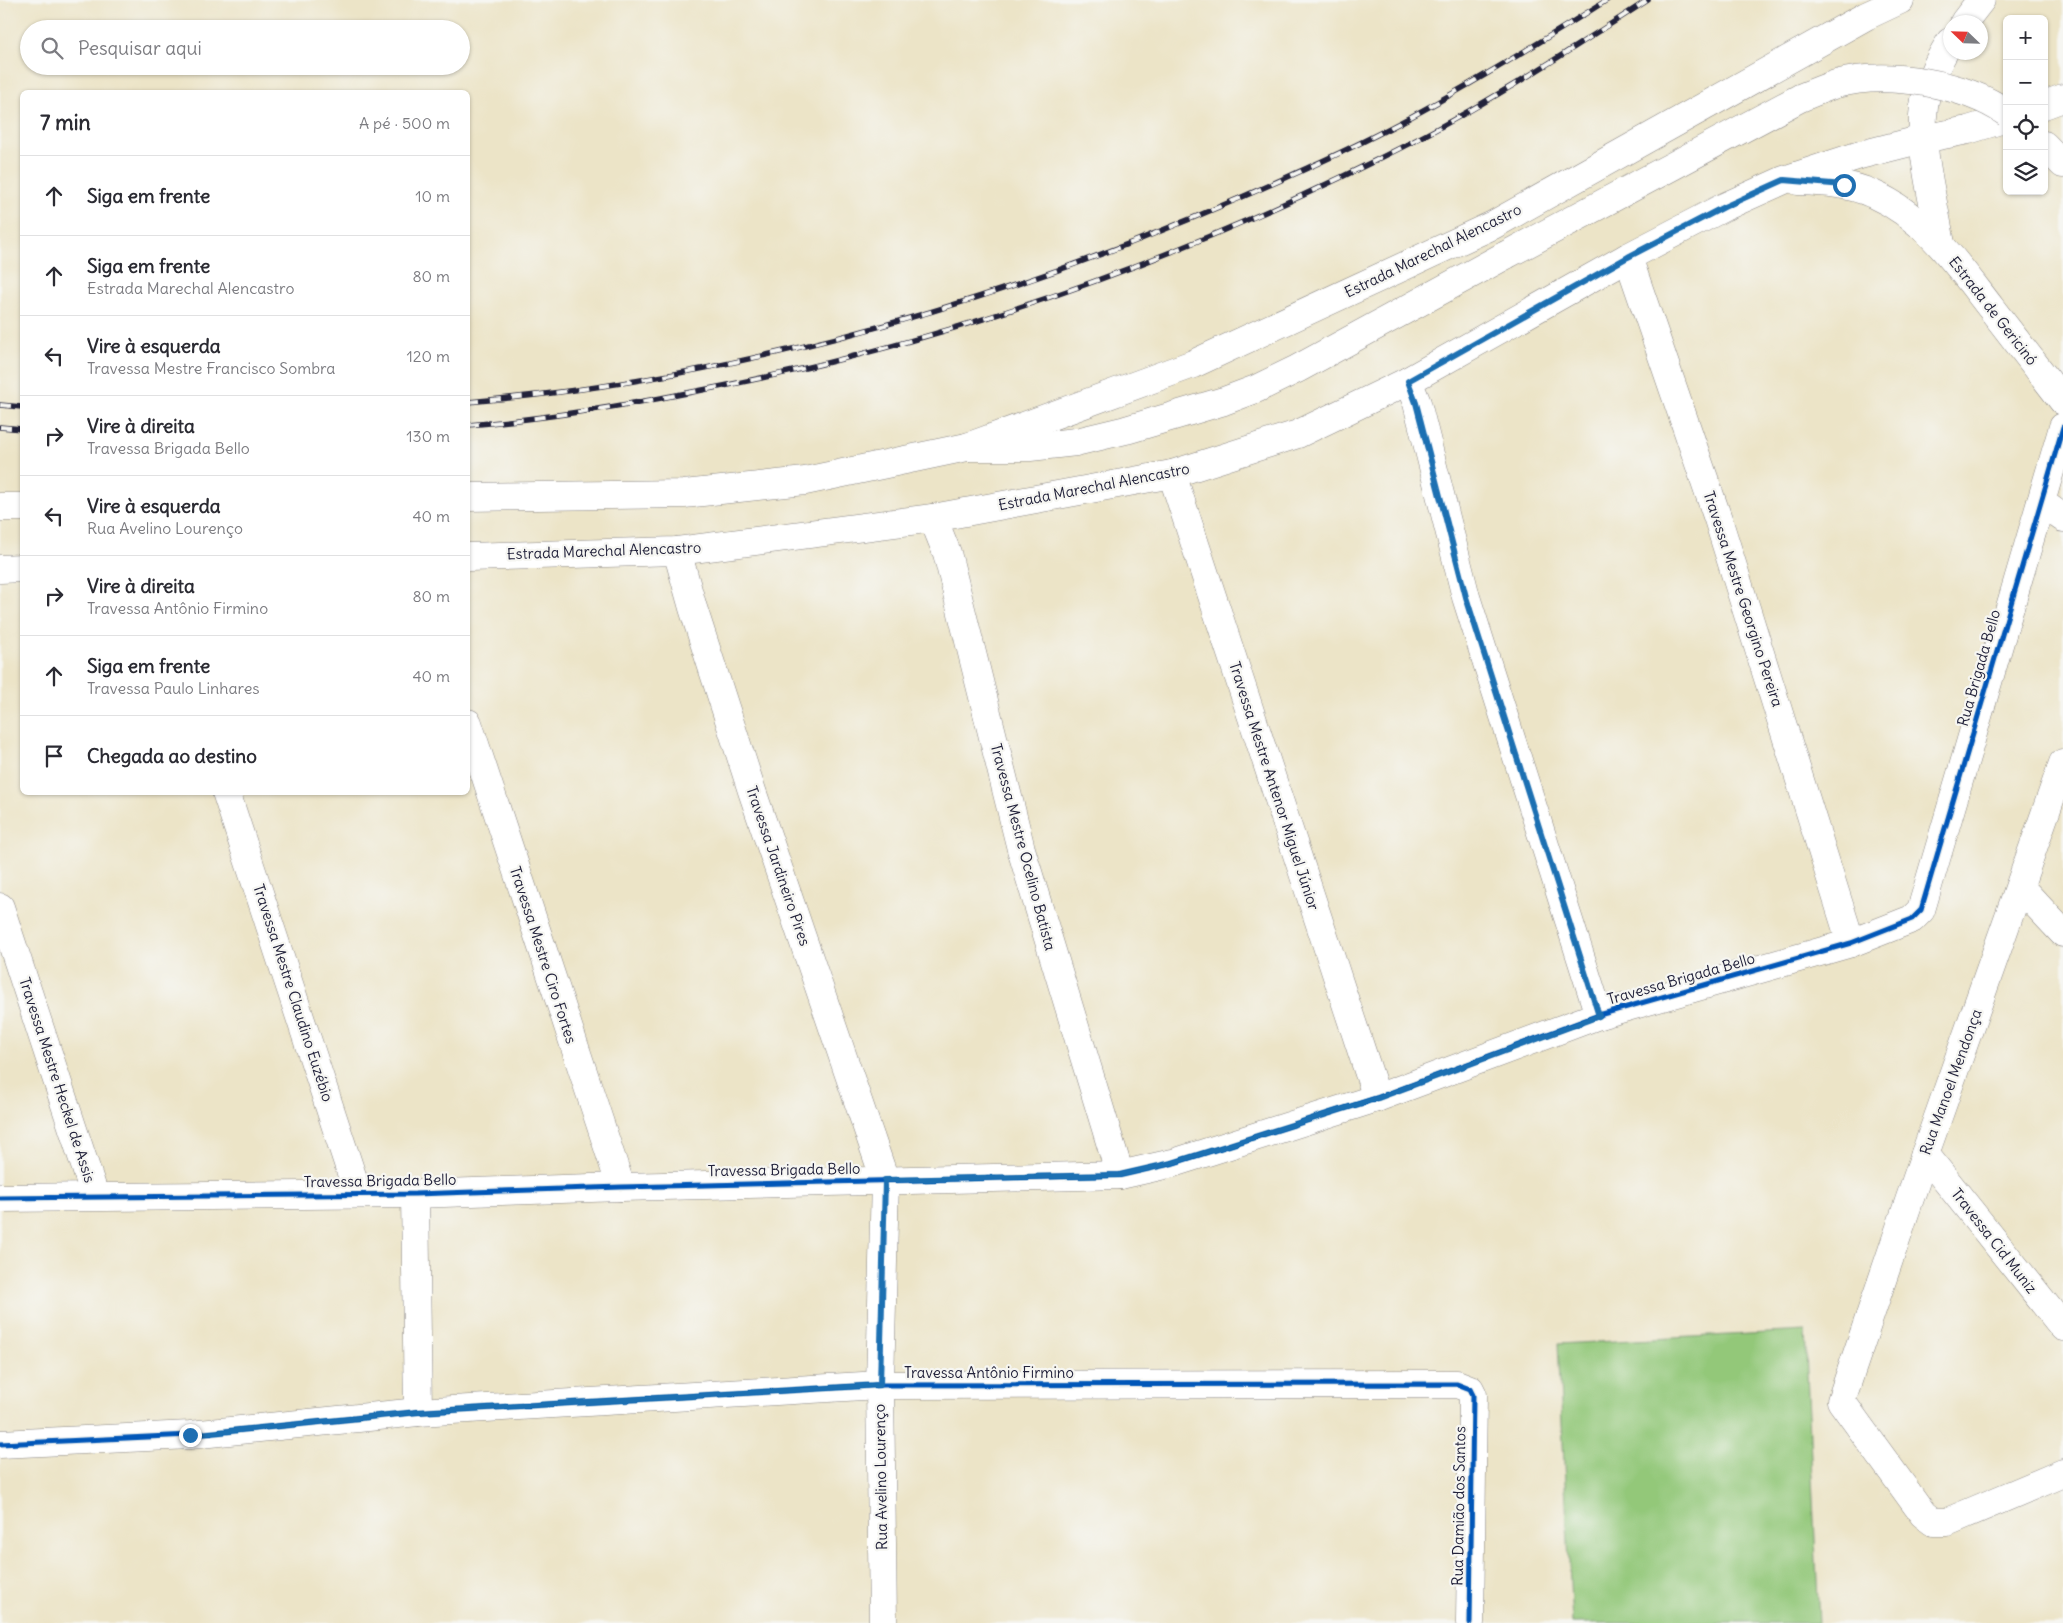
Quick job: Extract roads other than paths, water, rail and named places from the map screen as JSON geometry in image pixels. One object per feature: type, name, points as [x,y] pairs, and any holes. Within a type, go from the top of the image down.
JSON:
[{"type":"main road","name":"Estrada Marechal Alencastro","points":[[470,497],[693,493],[805,481],[967,447],[1193,364],[1493,225],[1866,16],[1900,0]]},
{"type":"main road","points":[[1969,15],[1981,0]]},
{"type":"main road","points":[[1941,244],[1923,139],[1924,107],[1927,90],[1943,55]]},
{"type":"main road","points":[[967,447],[1030,447],[1066,443],[1126,430],[1224,401],[1256,389],[1297,370],[1791,102],[1837,84],[1871,79],[1902,79],[1934,84],[1963,92],[2003,110]]},
{"type":"main road","points":[[2046,105],[2063,98]]},
{"type":"main road","name":"Estrada Marechal Alencastro","points":[[470,556],[677,551],[933,518],[1172,474],[1298,434],[1408,381],[1628,257],[1724,207],[1784,180],[1860,155],[1968,130],[2003,119]]},
{"type":"main road","points":[[2048,148],[2063,164]]},
{"type":"main road","name":"Estrada de Gericinó","points":[[1784,180],[1844,185],[1872,193],[1894,205],[1941,244],[2063,401]]},
{"type":"main road","name":"Travessa Mestre Georgino Pereira","points":[[1628,257],[1718,519],[1851,943]]},
{"type":"main road","points":[[1408,381],[1416,403],[1466,597],[1599,1016]]},
{"type":"main road","name":"Rua Brigada Bello","points":[[1917,915],[1926,892],[2063,427]]},
{"type":"main road","name":"Travessa Mestre Antenor Miguel Júnior","points":[[1172,474],[1378,1098]]},
{"type":"main road","points":[[2041,502],[2063,518]]},
{"type":"main road","points":[[0,507],[20,507]]},
{"type":"main road","name":"Travessa Mestre Ocelino Batista","points":[[933,518],[947,553],[1021,848],[1120,1175]]},
{"type":"main road","name":"Travessa Jardineiro Pires","points":[[677,551],[693,608],[752,791],[885,1180]]},
{"type":"main road","points":[[0,569],[20,568]]},
{"type":"main road","name":"Travessa Mestre Ciro Fortes","points":[[470,729],[621,1187]]},
{"type":"main road","name":"Rua Manoel Mendonça","points":[[2063,763],[1925,1154],[1841,1401],[1923,1514],[1933,1522],[1947,1522],[2063,1473]]},
{"type":"main road","name":"Travessa Mestre Claudino Euzébio","points":[[227,795],[358,1194]]},
{"type":"main road","points":[[2020,886],[2063,933]]},
{"type":"main road","name":"Travessa Mestre Heckel de Assis","points":[[0,907],[95,1196]]},
{"type":"main road","name":"Travessa Brigada Bello","points":[[0,1198],[415,1194],[1120,1175],[1172,1163],[1378,1098],[1599,1016],[1851,943],[1917,915]]},
{"type":"main road","name":"Travessa Cid Muniz","points":[[1925,1154],[2063,1328]]},
{"type":"main road","name":"Rua Avelino Lourenço","points":[[883,1623],[880,1385],[885,1180]]},
{"type":"main road","points":[[415,1194],[418,1412]]},
{"type":"main road","name":"Travessa Antônio Firmino","points":[[0,1444],[190,1435],[418,1412],[880,1385],[1457,1384],[1470,1389]]},
{"type":"main road","name":"Rua Damião dos Santos","points":[[1470,1389],[1473,1395],[1470,1623]]},
{"type":"railway","points":[[470,402],[561,392],[654,378],[746,360],[838,338],[929,312],[1108,252],[1276,183],[1355,146],[1458,91],[1607,0]]},
{"type":"railway","points":[[470,425],[522,420],[602,408],[777,375],[965,325],[1057,294],[1148,261],[1238,224],[1327,184],[1414,141],[1504,91],[1648,0]]},
{"type":"railway","points":[[0,405],[20,407]]},
{"type":"railway","points":[[0,427],[20,429]]}]
